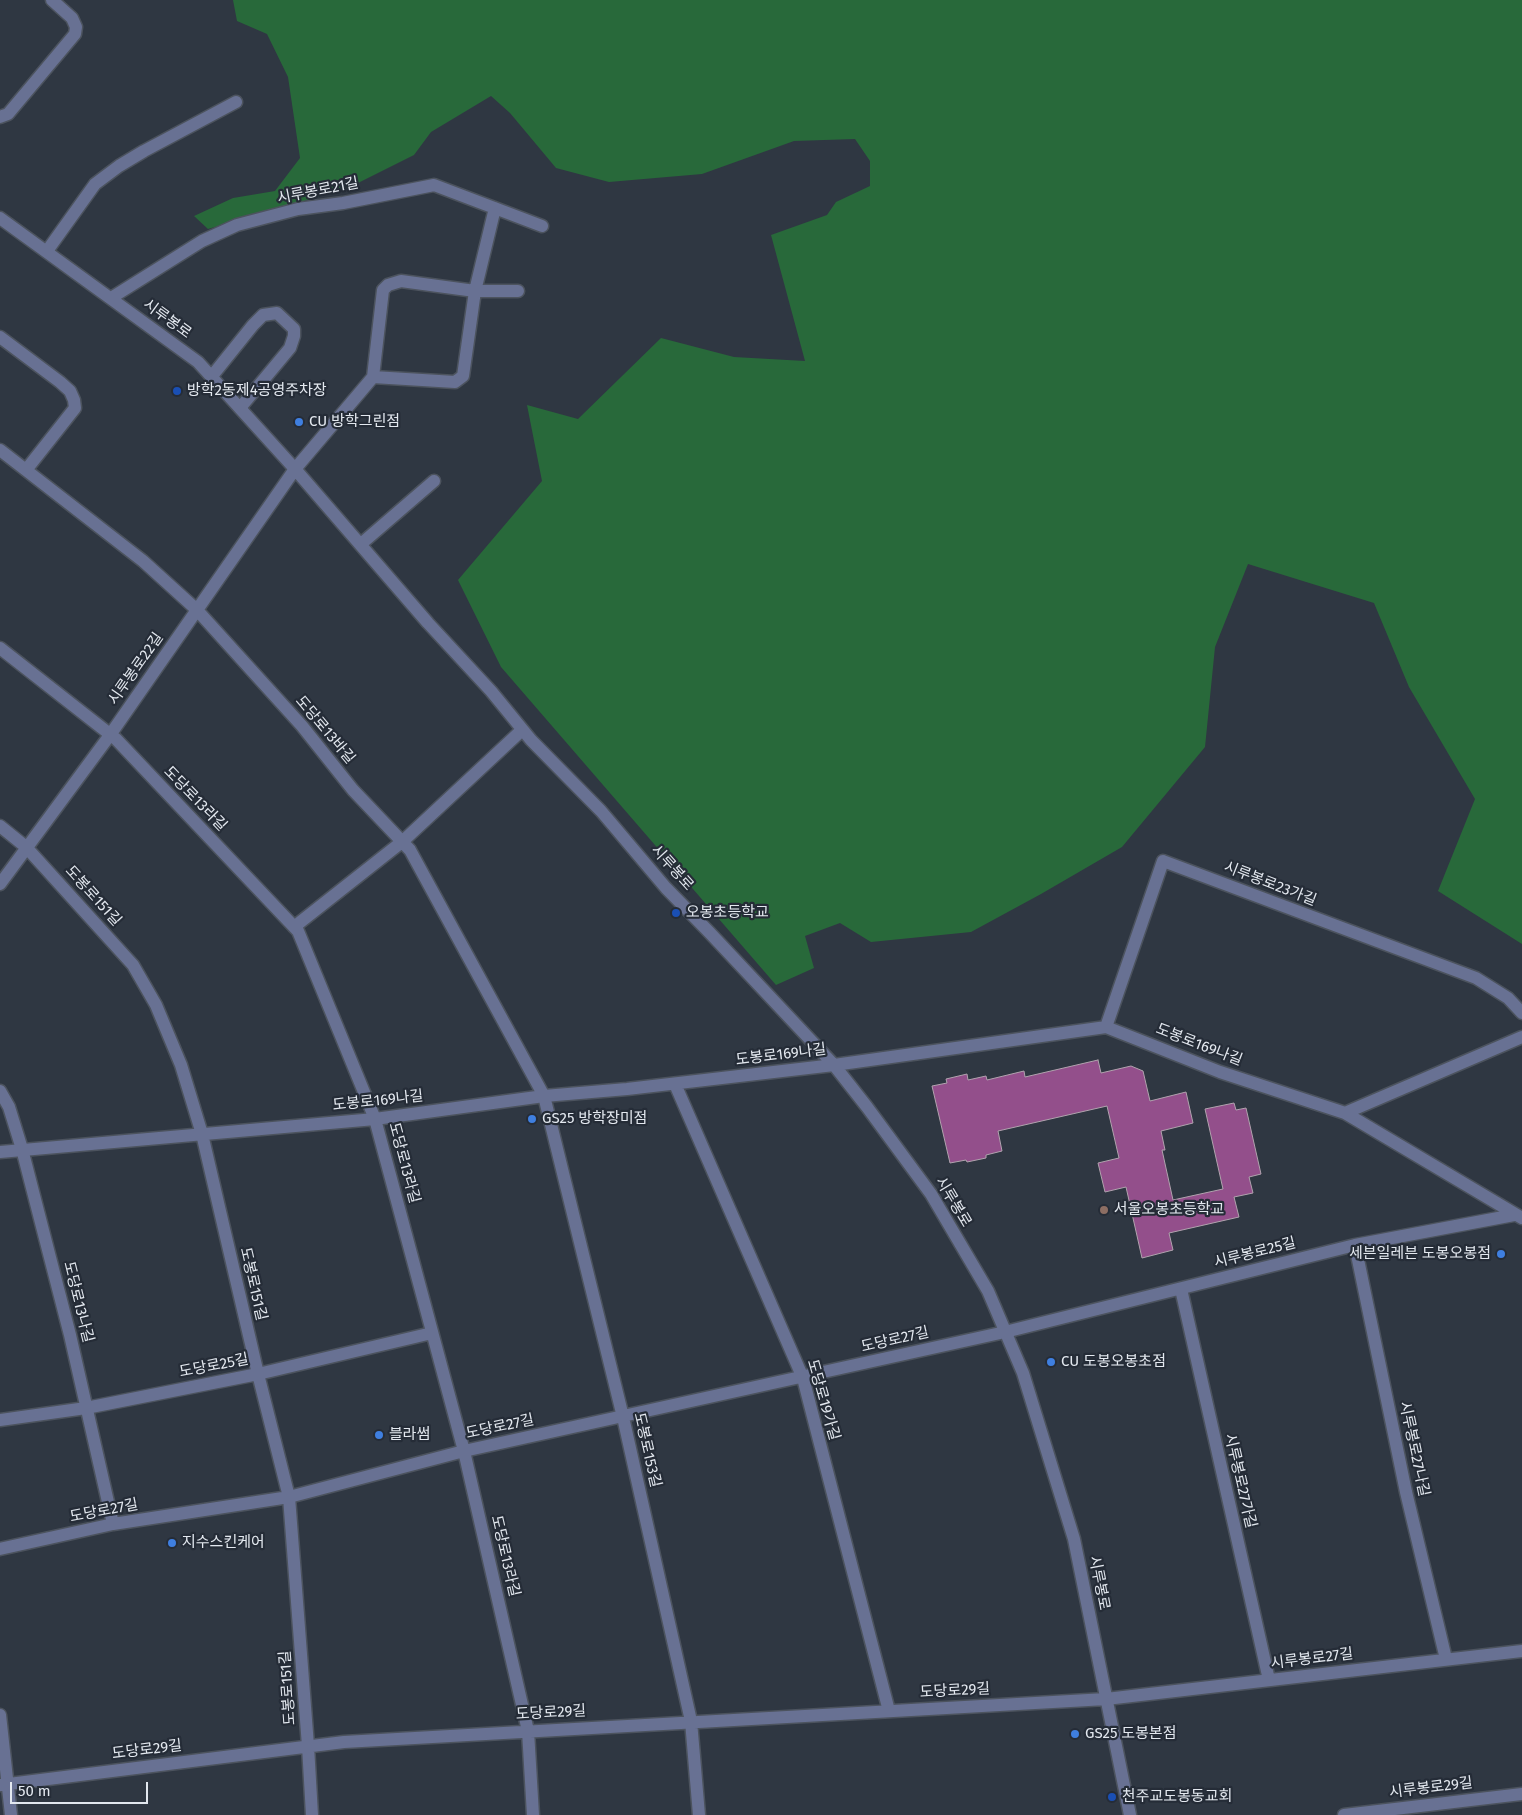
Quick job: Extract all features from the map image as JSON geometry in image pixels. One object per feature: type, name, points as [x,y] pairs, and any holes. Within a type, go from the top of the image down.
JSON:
[{"type":"street","points":[[0,117],[8,114],[75,34],[76,27],[72,18],[52,0]]},
{"type":"street","points":[[47,252],[95,184],[119,166],[144,151],[236,102]]},
{"type":"street","name":"시루봉로21길","points":[[111,298],[202,241],[237,225],[298,209],[434,185],[542,226]]},
{"type":"street","points":[[373,377],[455,382],[463,376],[475,291],[495,208]]},
{"type":"street","name":"시루봉로","points":[[0,218],[198,362],[212,376],[361,544],[428,623],[491,691],[522,730],[600,811],[666,888],[834,1065],[931,1194],[988,1291],[1023,1373],[1074,1539],[1130,1815]]},
{"type":"street","points":[[295,469],[373,377],[383,290],[388,285],[400,281],[475,291],[518,291]]},
{"type":"street","points":[[212,376],[263,315],[277,313],[294,329],[290,348],[240,408]]},
{"type":"street","points":[[0,337],[60,382],[70,392],[74,400],[75,408],[26,470]]},
{"type":"street","name":"도당로13바길","points":[[0,450],[144,561],[197,610],[302,726],[353,790],[410,850],[544,1096]]},
{"type":"street","name":"시루봉로22길","points":[[0,884],[110,735],[295,469]]},
{"type":"street","points":[[361,544],[434,482]]},
{"type":"street","name":"도당로13라길","points":[[0,648],[110,735],[298,931],[375,1119],[464,1451],[528,1731],[532,1815]]},
{"type":"street","points":[[294,927],[402,841],[522,730]]},
{"type":"street","name":"도봉로151길","points":[[0,826],[26,847],[133,965],[156,1005],[178,1056],[202,1134],[289,1497],[312,1815]]},
{"type":"street","name":"시루봉로23가길","points":[[1106,1027],[1163,861],[1476,978],[1508,998],[1522,1013]]},
{"type":"street","name":"도봉로169나길","points":[[0,1152],[375,1119],[544,1096],[676,1084],[834,1065],[1106,1027],[1220,1072],[1345,1113],[1518,1216]]},
{"type":"street","points":[[1345,1113],[1522,1036]]},
{"type":"street","name":"도당로19가길","points":[[676,1084],[803,1378],[889,1711]]},
{"type":"street","name":"도당로13나길","points":[[0,1091],[9,1107],[22,1150],[70,1335],[113,1524]]},
{"type":"street","name":"도봉로153길","points":[[544,1096],[623,1417],[691,1722],[700,1815]]},
{"type":"street","name":"시루봉로25길","points":[[1005,1332],[1355,1245],[1518,1216]]},
{"type":"street","name":"시루봉로27나길","points":[[1355,1245],[1406,1492],[1446,1660]]},
{"type":"street","name":"시루봉로27가길","points":[[1180,1288],[1269,1680]]},
{"type":"street","name":"도당로27길","points":[[0,1550],[113,1524],[289,1497],[464,1451],[803,1378],[1005,1332]]},
{"type":"street","name":"도당로25길","points":[[0,1420],[86,1408],[258,1374],[432,1333]]},
{"type":"street","name":"시루봉로27길","points":[[1106,1699],[1522,1651]]},
{"type":"street","name":"도당로29길","points":[[4,1784],[344,1742],[1106,1699]]},
{"type":"street","points":[[0,1715],[4,1784],[10,1815]]},
{"type":"street","name":"시루봉로29길","points":[[1344,1815],[1522,1794]]},
{"type":"green space","points":[[233,0],[1522,0],[1522,944],[1438,891],[1475,799],[1409,687],[1374,603],[1248,564],[1215,647],[1205,747],[1122,847],[971,932],[871,942],[840,923],[805,936],[814,968],[776,985],[501,667],[458,580],[542,481],[527,405],[578,419],[661,338],[734,357],[805,361],[771,235],[827,215],[836,202],[870,186],[870,161],[855,139],[794,141],[702,174],[609,182],[556,168],[510,113],[491,96],[431,132],[414,155],[354,185],[208,229],[194,216],[233,198],[275,191],[300,158],[288,77],[267,34],[237,21]]},
{"type":"building","points":[[1098,1060],[1101,1073],[1131,1066],[1143,1071],[1150,1101],[1186,1092],[1193,1123],[1161,1131],[1165,1150],[1162,1150],[1173,1200],[1223,1189],[1205,1109],[1234,1103],[1236,1110],[1246,1108],[1261,1174],[1249,1177],[1253,1193],[1234,1197],[1239,1217],[1169,1233],[1173,1250],[1142,1258],[1126,1187],[1105,1192],[1098,1163],[1119,1158],[1107,1106],[998,1131],[1002,1151],[986,1155],[986,1158],[950,1163],[932,1086],[947,1083],[946,1079],[967,1074],[968,1080],[986,1076],[987,1080],[1024,1071],[1025,1077]]},
{"type":"place","name":"방학2동제4공영주차장","points":[[177,391]]},
{"type":"place","name":"CU 방학그린점","points":[[299,422]]},
{"type":"place","name":"오봉초등학교","points":[[676,913]]},
{"type":"place","name":"GS25 방학장미점","points":[[532,1119]]},
{"type":"place","name":"서울오봉초등학교","points":[[1104,1210]]},
{"type":"place","name":"세븐일레븐 도봉오봉점","points":[[1501,1254]]},
{"type":"place","name":"CU 도봉오봉초점","points":[[1051,1362]]},
{"type":"place","name":"블라썸","points":[[379,1435]]},
{"type":"place","name":"지수스킨케어","points":[[172,1543]]},
{"type":"place","name":"GS25 도봉본점","points":[[1075,1734]]},
{"type":"place","name":"천주교도봉동교회","points":[[1112,1797]]}]
